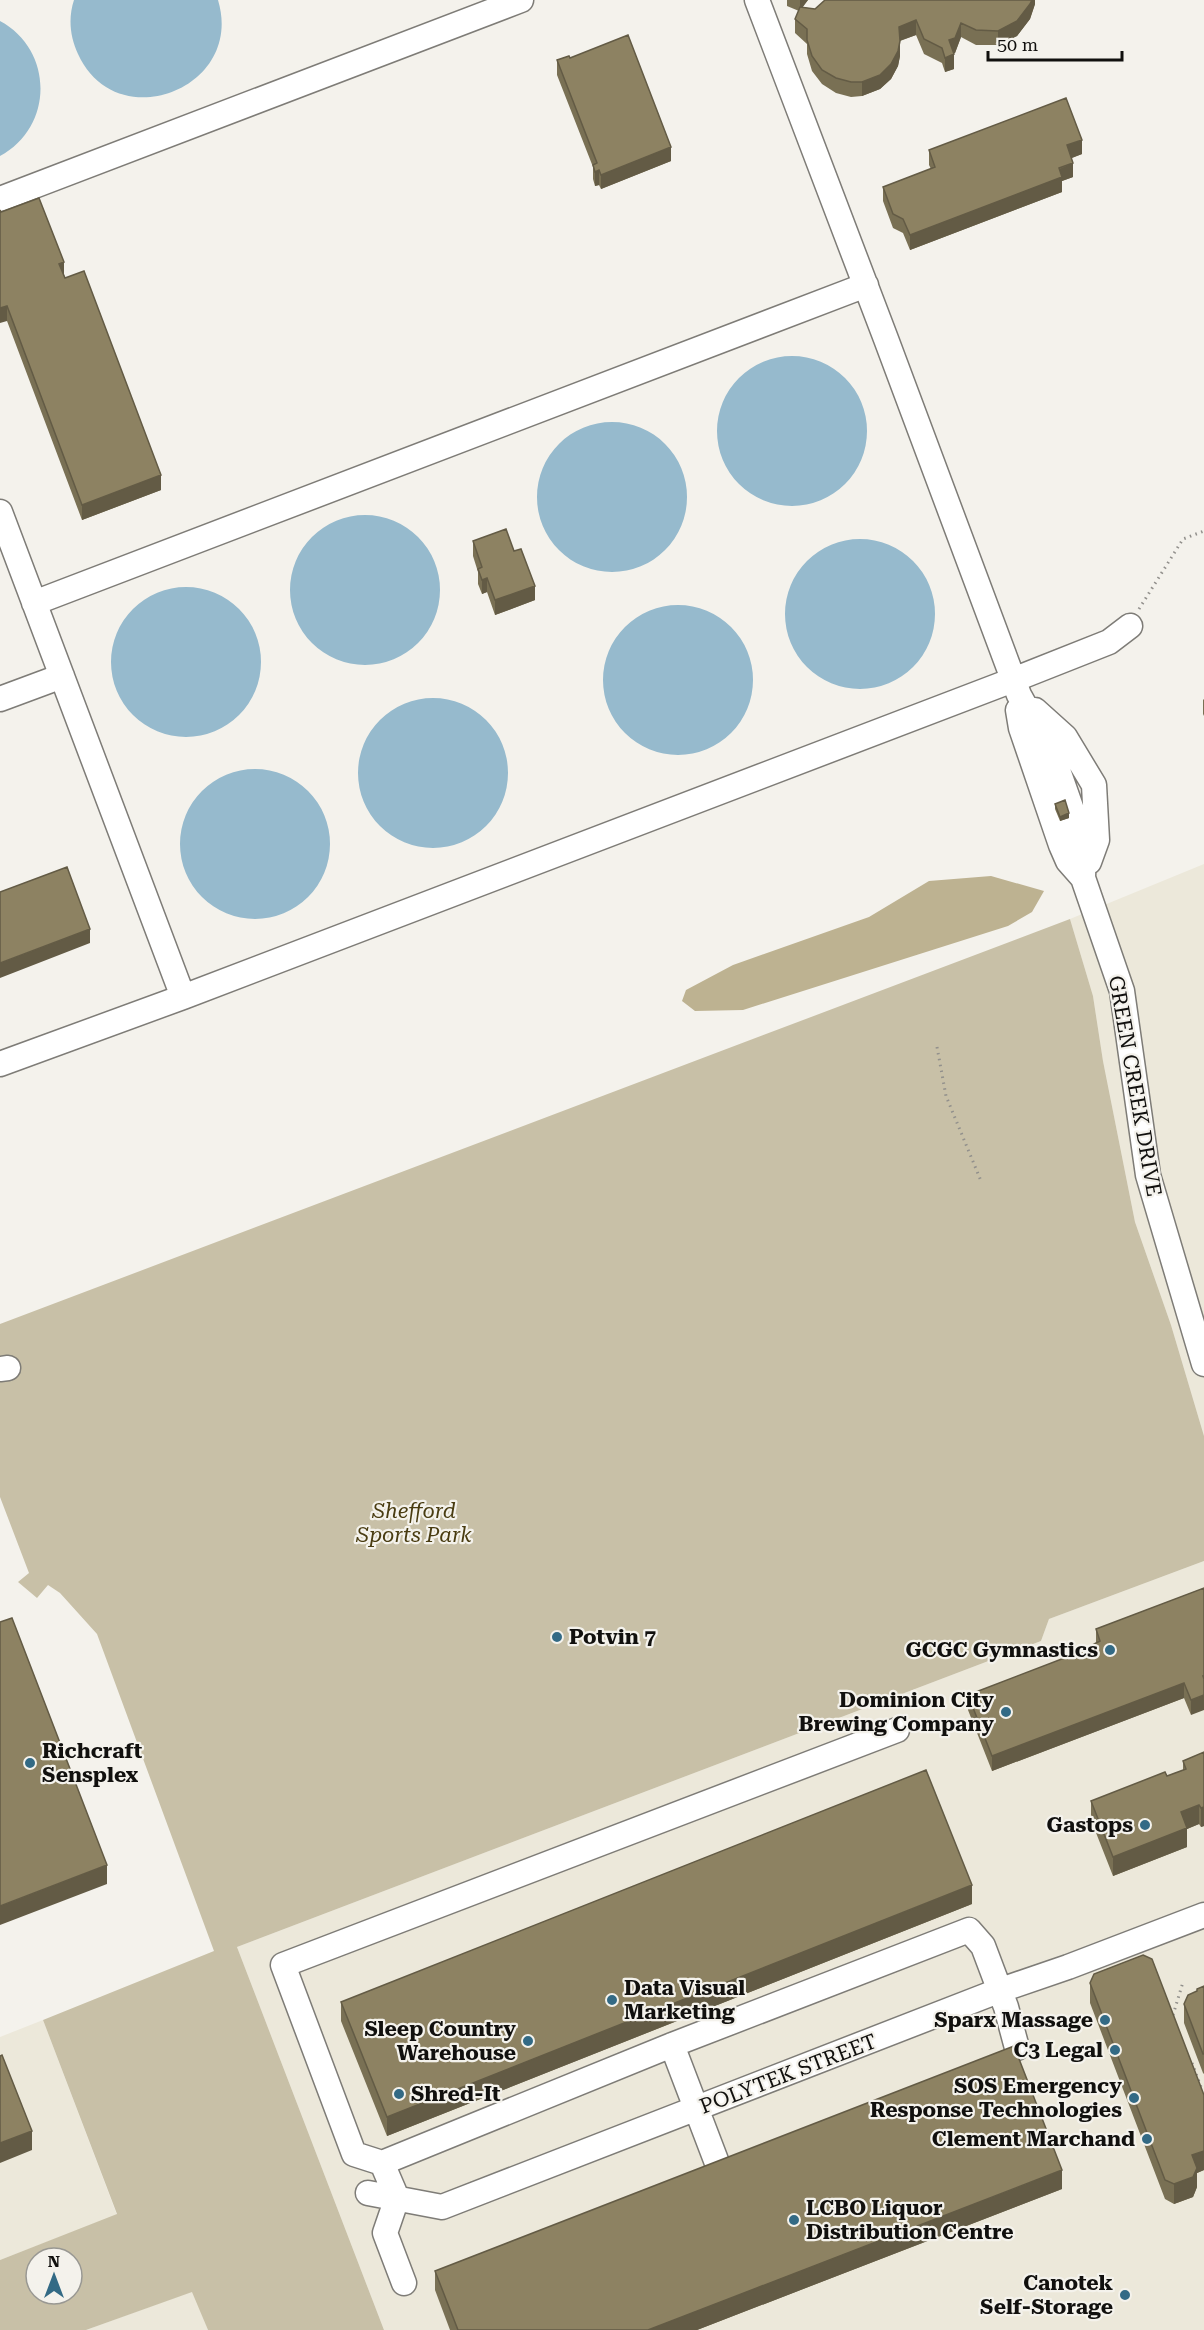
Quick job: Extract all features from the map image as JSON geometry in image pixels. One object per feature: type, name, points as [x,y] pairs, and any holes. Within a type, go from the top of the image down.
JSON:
[{"type":"street","points":[[0,199],[521,0]]},
{"type":"street","points":[[757,0],[1016,688]]},
{"type":"street","points":[[34,603],[866,285]]},
{"type":"street","points":[[0,512],[183,997]]},
{"type":"street","points":[[0,1064],[1016,688],[1109,642],[1130,626]]},
{"type":"street","points":[[0,699],[62,676]]},
{"type":"street","name":"GREEN CREEK DRIVE","points":[[1016,688],[1053,756],[1084,844],[1083,878],[1122,991],[1148,1175],[1204,1364]]},
{"type":"street","points":[[897,1730],[283,1965],[354,2154],[382,2163],[672,2044],[969,1930],[983,1946],[998,1991],[1006,2007],[1017,2048]]},
{"type":"street","name":"POLYTEK STREET","points":[[368,2193],[442,2207],[998,1991],[1204,1915]]},
{"type":"street","points":[[672,2044],[717,2163]]},
{"type":"street","points":[[382,2163],[397,2198],[385,2233],[404,2283]]},
{"type":"path","points":[[1130,626],[1183,540],[1204,531]]},
{"type":"path","points":[[937,1047],[946,1096],[981,1181]]},
{"type":"path","points":[[1177,2025],[1173,2014],[1183,1982]]},
{"type":"path","points":[[1189,2056],[1201,2087],[1204,2088]]},
{"type":"shaded area","points":[[1204,864],[1204,1436],[1171,1325],[1135,1222],[1103,1061],[1093,996],[1070,919]]},
{"type":"shaded area","points":[[991,876],[1044,891],[1032,912],[1008,926],[743,1010],[695,1011],[682,1001],[686,990],[733,965],[869,917],[929,881]]},
{"type":"shaded area","points":[[1204,1561],[1204,2330],[384,2330],[237,1947],[1041,1641],[1049,1619]]},
{"type":"shaded area","points":[[43,2020],[117,2215],[36,2246],[24,2246],[24,2251],[0,2260],[0,2037]]},
{"type":"shaded area","points":[[193,2291],[208,2330],[86,2330]]},
{"type":"green space","name":"Shefford Sports Park","points":[[1070,919],[1093,996],[1103,1061],[1135,1222],[1171,1325],[1204,1436],[1204,1561],[1049,1619],[1041,1641],[237,1947],[384,2330],[208,2330],[192,2292],[86,2330],[0,2330],[0,2260],[24,2251],[24,2306],[84,2306],[84,2246],[36,2246],[117,2214],[43,2020],[214,1951],[97,1634],[60,1593],[48,1585],[37,1598],[18,1582],[29,1573],[0,1497],[0,1324]]},
{"type":"water","points":[[74,0],[218,0],[221,31],[213,58],[196,78],[172,92],[146,97],[120,94],[96,79],[78,54],[71,27]]},
{"type":"water","points":[[0,21],[18,34],[30,50],[38,69],[40,88],[38,108],[30,127],[18,143],[0,156]]},
{"type":"water","points":[[792,356],[821,361],[834,368],[845,378],[855,389],[862,402],[867,431],[862,460],[855,473],[845,484],[834,494],[821,501],[792,506],[763,501],[750,494],[739,484],[729,473],[722,460],[717,431],[722,402],[729,389],[739,378],[750,368],[763,361]]},
{"type":"water","points":[[612,422],[641,427],[654,434],[665,444],[675,455],[682,468],[687,497],[682,526],[675,539],[665,550],[654,560],[641,567],[612,572],[583,567],[570,560],[559,550],[549,539],[542,526],[537,497],[542,468],[549,455],[559,444],[570,434],[583,427]]},
{"type":"water","points":[[365,515],[394,520],[407,527],[418,537],[428,548],[435,561],[440,590],[435,619],[428,632],[418,643],[407,653],[394,660],[365,665],[336,660],[323,653],[312,643],[302,632],[295,619],[290,590],[295,561],[302,548],[312,537],[323,527],[336,520]]},
{"type":"water","points":[[860,539],[889,544],[902,551],[913,561],[923,572],[930,585],[935,614],[930,643],[923,656],[913,667],[902,677],[889,684],[860,689],[831,684],[818,677],[807,667],[797,656],[790,643],[785,614],[790,585],[797,572],[807,561],[818,551],[831,544]]},
{"type":"water","points":[[186,587],[215,592],[228,599],[239,609],[249,620],[256,633],[261,662],[256,691],[249,704],[239,715],[228,725],[215,732],[186,737],[157,732],[144,725],[133,715],[123,704],[116,691],[111,662],[116,633],[123,620],[133,609],[144,599],[157,592]]},
{"type":"water","points":[[678,605],[707,610],[720,617],[731,627],[741,638],[748,651],[753,680],[748,709],[741,722],[731,733],[720,743],[707,750],[678,755],[649,750],[636,743],[625,733],[615,722],[608,709],[603,680],[608,651],[615,638],[625,627],[636,617],[649,610]]},
{"type":"water","points":[[433,698],[462,703],[475,710],[486,720],[496,731],[503,744],[508,773],[503,802],[496,815],[486,826],[475,836],[462,843],[433,848],[404,843],[391,836],[380,826],[370,815],[363,802],[358,773],[363,744],[370,731],[380,720],[391,710],[404,703]]},
{"type":"water","points":[[255,769],[284,774],[297,781],[308,791],[318,802],[325,815],[330,844],[325,873],[318,886],[308,897],[297,907],[284,914],[255,919],[226,914],[213,907],[202,897],[192,886],[185,873],[180,844],[185,815],[192,802],[202,791],[213,781],[226,774]]},
{"type":"building","points":[[825,0],[1032,0],[1017,21],[998,31],[976,30],[961,23],[955,38],[949,40],[954,54],[945,58],[942,48],[924,39],[916,20],[899,27],[898,51],[891,64],[880,75],[862,82],[851,82],[836,78],[822,70],[812,56],[807,40],[807,29],[795,19],[800,7],[815,9]]},
{"type":"building","points":[[628,35],[671,147],[601,175],[599,170],[595,172],[593,165],[597,163],[557,60],[569,56],[570,58]]},
{"type":"building","points":[[1066,98],[1082,140],[1067,145],[1073,163],[1059,168],[1062,177],[910,235],[903,219],[893,214],[883,187],[935,167],[929,150]]},
{"type":"building","points":[[39,198],[64,262],[59,264],[65,278],[84,271],[161,475],[82,505],[7,306],[0,308],[0,210],[1,212]]},
{"type":"building","points":[[506,529],[514,551],[521,549],[535,586],[495,600],[487,578],[482,580],[478,569],[482,567],[473,541]]},
{"type":"building","points":[[1065,800],[1069,813],[1060,817],[1055,804]]},
{"type":"building","points":[[67,867],[90,929],[0,963],[0,892]]},
{"type":"building","points":[[1204,1588],[1204,1695],[1191,1700],[1184,1683],[992,1756],[968,1695],[1093,1647],[1092,1645],[1100,1641],[1096,1629]]},
{"type":"building","name":"Richcraft Sensplex","points":[[12,1618],[107,1865],[0,1906],[0,1622]]},
{"type":"building","name":"Gastops","points":[[1204,1752],[1204,1807],[1201,1808],[1199,1805],[1181,1812],[1187,1828],[1113,1857],[1091,1801],[1165,1772],[1167,1776],[1186,1769],[1183,1761]]},
{"type":"building","points":[[926,1770],[972,1885],[387,2117],[341,2002]]},
{"type":"building","points":[[1143,1955],[1152,1959],[1204,2095],[1204,2151],[1192,2155],[1197,2168],[1193,2177],[1174,2184],[1165,2180],[1090,1983],[1094,1974]]},
{"type":"building","points":[[1204,1986],[1203,2054],[1184,2004],[1188,1995]]},
{"type":"building","points":[[1014,2046],[1062,2170],[648,2330],[458,2330],[435,2271]]},
{"type":"building","points":[[2,2055],[32,2131],[0,2143],[0,2056]]},
{"type":"place","name":"Potvin 7","points":[[557,1637]]},
{"type":"place","name":"GCGC Gymnastics","points":[[1110,1650]]},
{"type":"place","name":"Dominion City Brewing Company","points":[[1006,1712]]},
{"type":"place","name":"Richcraft Sensplex","points":[[30,1763]]},
{"type":"place","name":"Gastops","points":[[1145,1825]]},
{"type":"place","name":"Data Visual Marketing","points":[[612,2000]]},
{"type":"place","name":"Sparx Massage","points":[[1105,2020]]},
{"type":"place","name":"Sleep Country Warehouse","points":[[528,2041]]},
{"type":"place","name":"C3 Legal","points":[[1115,2050]]},
{"type":"place","name":"Shred-It","points":[[399,2094]]},
{"type":"place","name":"SOS Emergency Response Technologies","points":[[1134,2098]]},
{"type":"place","name":"Clement Marchand","points":[[1147,2139]]},
{"type":"place","name":"LCBO Liquor Distribution Centre","points":[[794,2220]]},
{"type":"place","name":"Canotek Self-Storage","points":[[1125,2295]]}]
